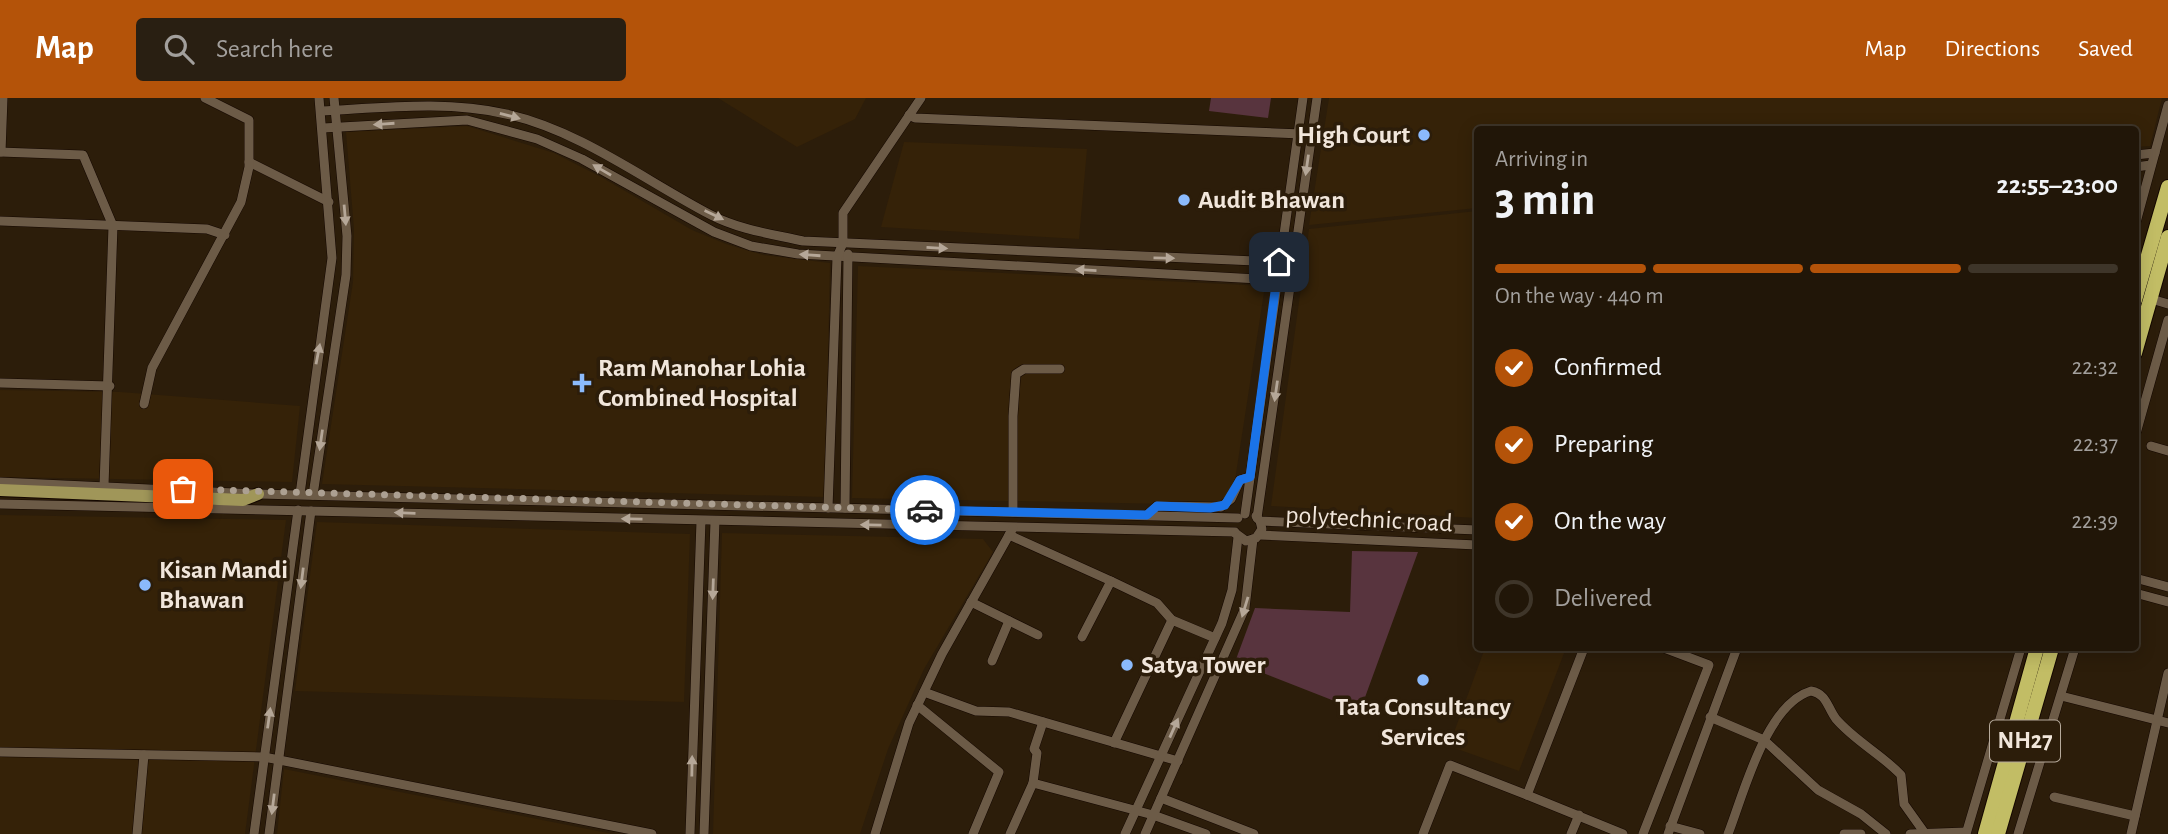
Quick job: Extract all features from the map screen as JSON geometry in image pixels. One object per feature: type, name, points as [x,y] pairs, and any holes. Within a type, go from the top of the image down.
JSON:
[{"type":"highway","points":[[2139,286],[2168,187]]},
{"type":"highway","points":[[2139,339],[2168,237]]},
{"type":"highway","name":"NH27","points":[[1984,834],[2036,651]]},
{"type":"highway","name":"NH27","points":[[1998,834],[2051,651]]},
{"type":"main road","points":[[0,491],[243,500],[258,494]]},
{"type":"street","points":[[3,98],[0,152],[83,155],[113,226],[110,386],[104,486]]},
{"type":"street","points":[[144,404],[152,368],[241,202],[249,162],[249,120],[205,98]]},
{"type":"street","points":[[300,495],[332,258],[319,98]]},
{"type":"street","points":[[313,495],[346,275],[347,236],[334,98]]},
{"type":"street","points":[[828,508],[837,257],[843,243],[843,213],[921,98]]},
{"type":"street","points":[[1125,834],[1215,638],[1232,590],[1237,534],[1250,477],[1303,98]]},
{"type":"street","points":[[1145,834],[1245,608],[1317,98]]},
{"type":"street","points":[[321,111],[459,105],[508,114],[568,135],[712,216],[747,229],[803,241],[1279,262]]},
{"type":"street","points":[[2139,211],[2168,106]]},
{"type":"street","points":[[406,107],[406,122]]},
{"type":"street","points":[[909,115],[915,118],[1298,132],[1311,138]]},
{"type":"street","points":[[323,128],[467,120],[537,139],[582,159],[714,232],[751,246],[798,254],[1276,280]]},
{"type":"street","points":[[2139,155],[2155,153]]},
{"type":"street","points":[[249,162],[329,202]]},
{"type":"street","points":[[2139,166],[2151,165]]},
{"type":"street","points":[[0,221],[207,229],[225,235]]},
{"type":"street","points":[[843,243],[850,258],[845,508]]},
{"type":"street","points":[[327,307],[340,313]]},
{"type":"street","points":[[323,329],[340,313]]},
{"type":"street","points":[[2139,424],[2168,320]]},
{"type":"street","points":[[1013,512],[1016,374],[1024,369],[1060,369]]},
{"type":"street","points":[[0,383],[110,386]]},
{"type":"street","points":[[2151,446],[2168,451]]},
{"type":"street","points":[[1147,515],[1157,506],[1221,507],[1231,499],[1240,480],[1250,477]]},
{"type":"street","points":[[0,482],[258,494],[1242,516],[1474,530]]},
{"type":"street","name":"polytechnic road","points":[[0,504],[901,526],[1011,532],[1237,534],[1246,541],[1256,537],[1474,545]]},
{"type":"street","points":[[254,834],[298,510]]},
{"type":"street","points":[[900,510],[901,526]]},
{"type":"street","points":[[269,834],[311,511]]},
{"type":"street","points":[[690,834],[701,521]]},
{"type":"street","points":[[704,834],[715,521]]},
{"type":"street","points":[[875,834],[917,705],[1011,532],[1157,603],[1172,620],[1215,638]]},
{"type":"street","points":[[2139,579],[2168,587]]},
{"type":"street","points":[[1082,637],[1111,581]]},
{"type":"street","points":[[2139,594],[2168,602]]},
{"type":"street","points":[[971,603],[1038,635]]},
{"type":"street","points":[[1114,743],[1172,620]]},
{"type":"street","points":[[992,662],[1009,621]]},
{"type":"street","points":[[1527,795],[1583,651]]},
{"type":"street","points":[[1643,834],[1709,665],[1672,651]]},
{"type":"street","points":[[1700,834],[1669,830],[1736,651]]},
{"type":"street","points":[[1910,834],[1966,833],[1998,741],[2020,651]]},
{"type":"street","points":[[2018,834],[2074,651]]},
{"type":"street","points":[[2131,834],[2168,673]]},
{"type":"street","points":[[1728,834],[1764,740],[1791,700],[1811,691],[1818,692],[1853,736],[1900,775],[1904,804],[1924,832]]},
{"type":"street","points":[[924,692],[976,710],[1009,712],[1178,761]]},
{"type":"street","points":[[2061,696],[2168,723]]},
{"type":"street","points":[[917,705],[999,772],[973,834]]},
{"type":"street","points":[[1710,717],[1764,740],[1818,790],[1861,814],[1886,834]]},
{"type":"street","points":[[1010,834],[1032,783],[1037,753],[1034,749],[1043,722]]},
{"type":"street","points":[[2029,751],[2043,755]]},
{"type":"street","points":[[0,752],[264,757],[652,834]]},
{"type":"street","points":[[137,834],[145,755]]},
{"type":"street","points":[[1423,834],[1450,765],[1623,834]]},
{"type":"street","points":[[1032,783],[1087,796],[1134,813],[1153,815],[1206,834]]},
{"type":"street","points":[[2054,797],[2135,816]]},
{"type":"street","points":[[1161,798],[1254,834]]},
{"type":"street","points":[[1571,834],[1579,816]]},
{"type":"street","points":[[1844,834],[1861,834]]},
{"type":"shaded area","points":[[718,98],[866,98],[855,119],[797,147]]},
{"type":"shaded area","points":[[1211,98],[1271,98],[1268,118],[1209,111]]},
{"type":"shaded area","points":[[1329,98],[2162,98],[2150,146],[2139,147],[2139,126],[1474,126],[1474,208],[1309,225]]},
{"type":"shaded area","name":"Ram Manohar Lohia Combined Hospital","points":[[467,126],[554,153],[692,230],[726,244],[763,255],[830,263],[825,497],[322,484],[353,282],[354,229],[346,132]]},
{"type":"shaded area","points":[[904,142],[1087,149],[1079,239],[881,227]]},
{"type":"shaded area","points":[[1474,211],[1474,518],[1271,506],[1309,229]]},
{"type":"shaded area","points":[[858,266],[1265,286],[1233,493],[1222,505],[852,498]]},
{"type":"shaded area","points":[[0,390],[120,392],[300,406],[292,482],[0,477]]},
{"type":"shaded area","points":[[0,515],[286,520],[245,834],[0,834]]},
{"type":"shaded area","points":[[317,522],[690,534],[684,702],[295,691]]},
{"type":"shaded area","points":[[722,533],[983,539],[993,552],[924,669],[888,749],[860,834],[713,834]]},
{"type":"shaded area","points":[[1352,551],[1418,552],[1360,711],[1235,662],[1255,608],[1350,612]]},
{"type":"shaded area","points":[[1484,651],[1565,651],[1519,771],[1449,746]]},
{"type":"shaded area","points":[[284,769],[613,834],[277,834]]},
{"type":"way so far","points":[[183,489],[258,494],[925,510]]},
{"type":"place","name":"High Court","points":[[1424,135]]},
{"type":"place","name":"Audit Bhawan","points":[[1184,200]]},
{"type":"place","name":"Ram Manohar Lohia Combined Hospital","points":[[582,383]]},
{"type":"place","name":"Kisan Mandi Bhawan","points":[[145,585]]},
{"type":"place","name":"Satya Tower","points":[[1127,665]]},
{"type":"place","name":"Tata Consultancy Services","points":[[1423,680]]},
{"type":"route","points":[[925,510],[1147,515],[1157,506],[1217,508],[1228,503],[1238,482],[1250,477],[1279,262]]}]
